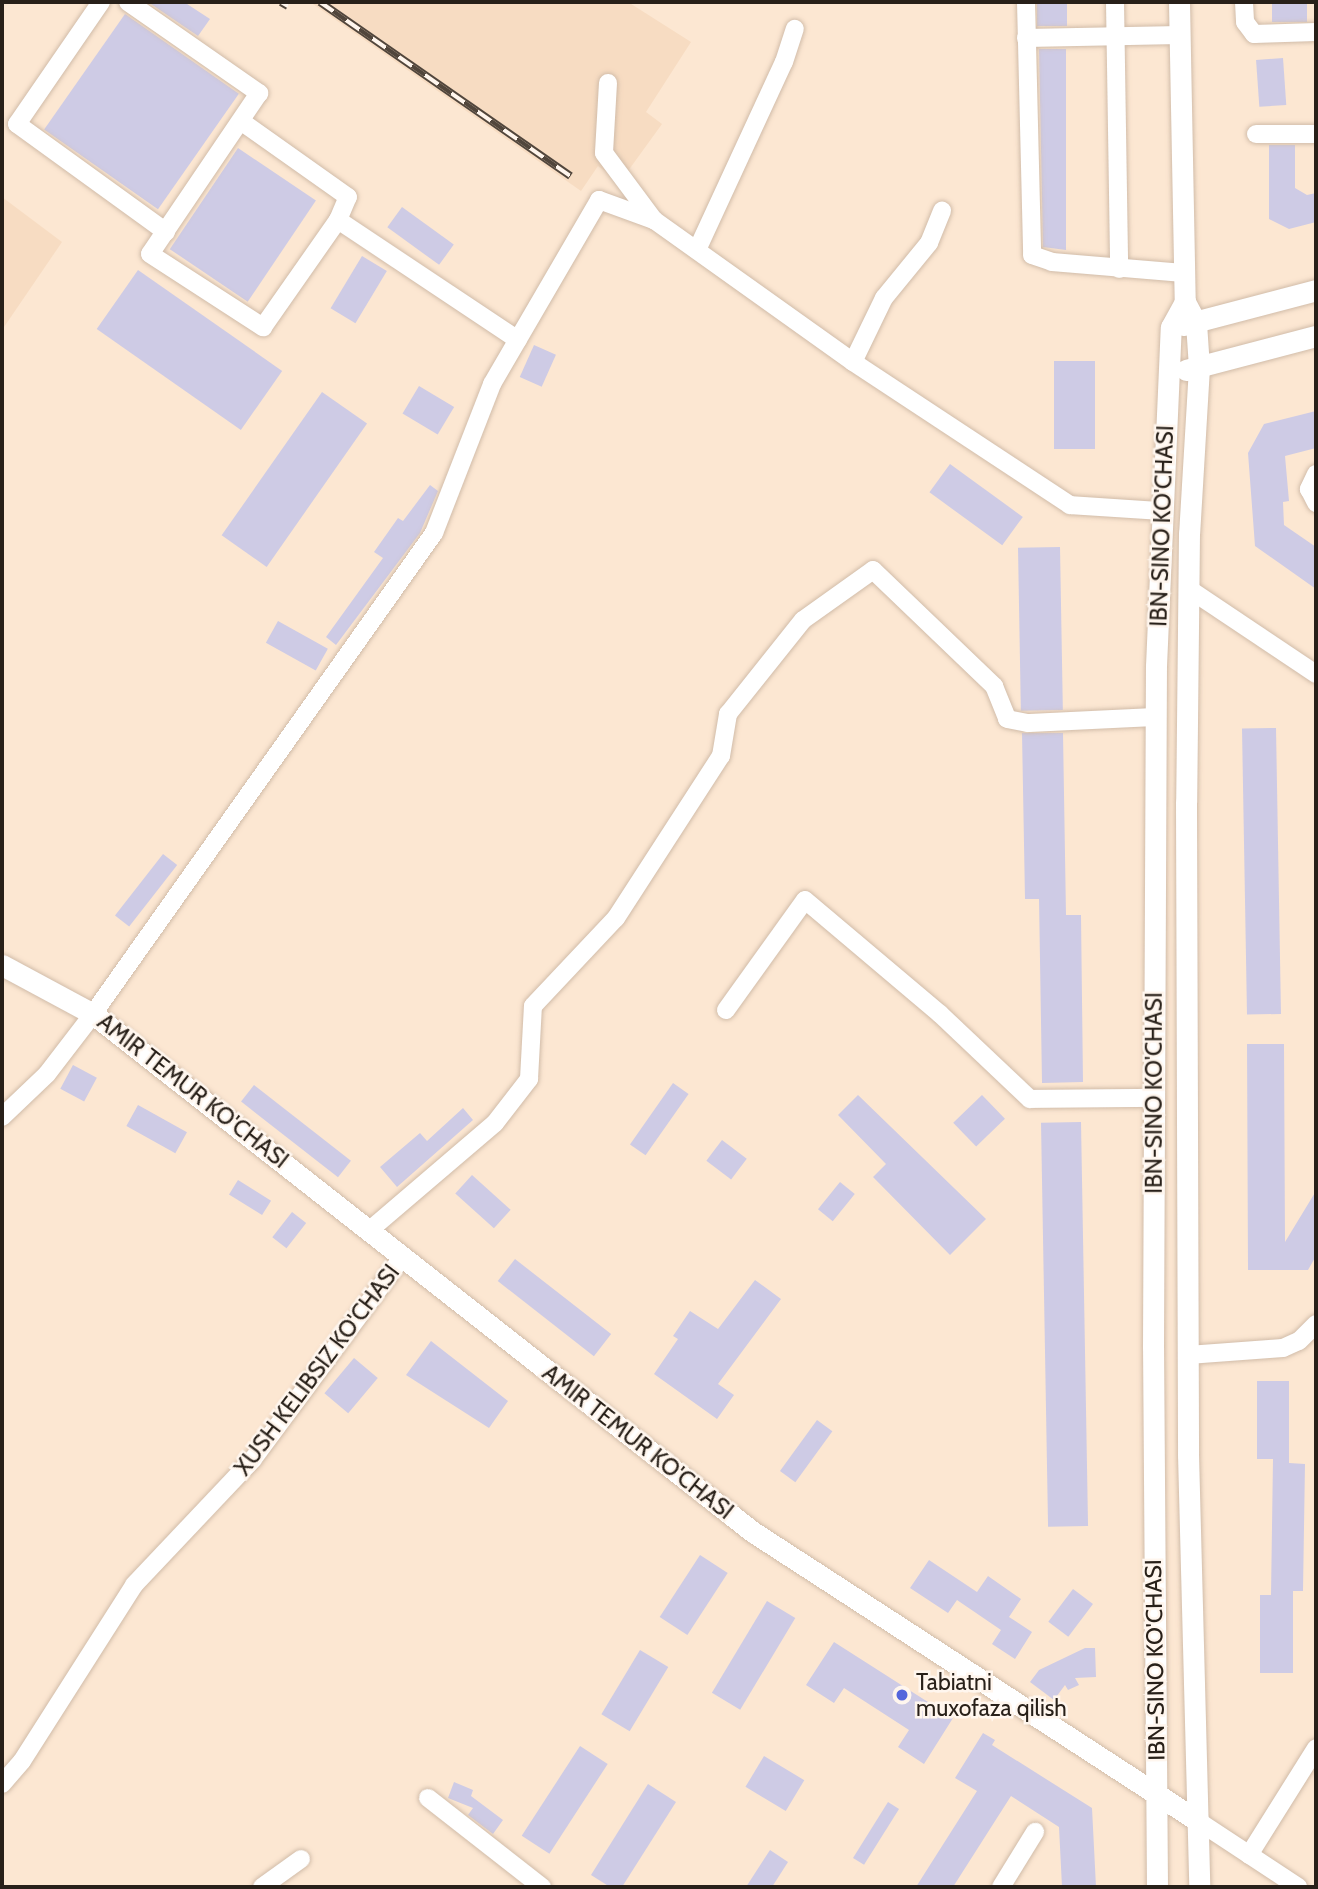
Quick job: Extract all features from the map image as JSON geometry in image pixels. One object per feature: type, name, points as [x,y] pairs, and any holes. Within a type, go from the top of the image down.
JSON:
[{"type":"main road","name":"IBN-SINO KO'CHASI","points":[[1179,2],[1185,302],[1196,323],[1199,367],[1189,589],[1188,1354],[1199,1887]]},
{"type":"main road","points":[[1171,327],[1196,323],[1316,290]]},
{"type":"main road","name":"IBN-SINO KO'CHASI","points":[[1157,1887],[1154,1098],[1156,716],[1161,511],[1171,327],[1185,302]]},
{"type":"main road","points":[[1168,374],[1316,337]]},
{"type":"main road","name":"AMIR TEMUR KO'CHASI","points":[[2,965],[93,1014],[371,1229],[753,1531],[1198,1821]]},
{"type":"street","points":[[101,2],[17,124],[166,232]]},
{"type":"street","points":[[128,2],[260,93],[150,254],[263,327],[338,220],[348,197],[242,122]]},
{"type":"street","points":[[1026,2],[1032,255],[1039,260],[1119,270],[1184,273]]},
{"type":"street","points":[[1115,2],[1119,270]]},
{"type":"street","points":[[1244,2],[1245,22],[1254,34],[1316,32]]},
{"type":"street","points":[[697,250],[784,62],[794,29]]},
{"type":"street","points":[[1026,38],[1180,35]]},
{"type":"street","points":[[608,83],[604,153],[654,220]]},
{"type":"street","points":[[1256,134],[1316,134]]},
{"type":"street","points":[[2,1117],[47,1074],[93,1014],[434,533],[492,384],[599,200],[654,220],[853,362],[1070,505],[1161,511]]},
{"type":"street","points":[[853,362],[884,298],[929,243],[942,211]]},
{"type":"street","points":[[338,220],[518,340]]},
{"type":"street","points":[[1316,474],[1309,489],[1316,503]]},
{"type":"street","points":[[371,1229],[495,1123],[529,1079],[533,1006],[615,918],[721,757],[728,714],[803,620],[873,570],[995,686],[1007,719],[1028,723],[1156,716]]},
{"type":"street","points":[[1189,589],[1316,674]]},
{"type":"street","points":[[726,1010],[805,900],[940,1014],[1030,1099],[1154,1098]]},
{"type":"street","name":"XUSH KELIBSIZ KO'CHASI","points":[[2,1784],[22,1761],[134,1585],[253,1459],[403,1256]]},
{"type":"street","points":[[1188,1354],[1283,1348],[1299,1341],[1316,1324]]},
{"type":"street","points":[[1249,1855],[1316,1748]]},
{"type":"street","points":[[428,1798],[542,1887]]},
{"type":"street","name":"AMIR TEMUR KO'CHASI","points":[[1198,1821],[1298,1887]]},
{"type":"street","points":[[1001,1887],[1035,1832]]},
{"type":"street","points":[[262,1887],[302,1859]]},
{"type":"shaded area","points":[[310,2],[628,2],[691,42],[646,112],[662,124],[620,182],[598,166],[581,191]]},
{"type":"shaded area","points":[[2,197],[62,242],[2,330]]},
{"type":"building","points":[[148,2],[184,2],[210,19],[198,36]]},
{"type":"building","points":[[1037,2],[1067,2],[1067,26],[1037,26]]},
{"type":"building","points":[[1272,2],[1307,2],[1307,22],[1272,22]]},
{"type":"building","points":[[125,14],[239,94],[158,209],[44,130]]},
{"type":"building","points":[[1039,49],[1066,49],[1066,250],[1043,247]]},
{"type":"building","points":[[1283,58],[1286,105],[1259,107],[1256,60]]},
{"type":"building","points":[[1269,145],[1295,145],[1295,188],[1307,195],[1316,193],[1316,222],[1289,229],[1269,219]]},
{"type":"building","points":[[238,148],[316,201],[248,302],[170,249]]},
{"type":"building","points":[[402,207],[454,245],[439,265],[387,227]]},
{"type":"building","points":[[362,256],[387,271],[355,323],[331,308]]},
{"type":"building","points":[[138,270],[282,371],[241,430],[97,329]]},
{"type":"building","points":[[534,345],[556,355],[542,387],[520,377]]},
{"type":"building","points":[[1054,361],[1095,361],[1095,449],[1054,449]]},
{"type":"building","points":[[419,386],[454,407],[438,435],[403,413]]},
{"type":"building","points":[[322,392],[367,424],[267,567],[222,535]]},
{"type":"building","points":[[1316,411],[1316,448],[1285,456],[1289,501],[1283,502],[1284,525],[1316,547],[1316,589],[1255,546],[1248,453],[1264,424]]},
{"type":"building","points":[[950,464],[1023,517],[1002,545],[929,492]]},
{"type":"building","points":[[430,485],[438,491],[420,533],[336,645],[326,637],[383,558],[374,552],[398,518],[403,521]]},
{"type":"building","points":[[1060,547],[1063,710],[1021,711],[1018,548]]},
{"type":"building","points":[[278,621],[328,649],[316,670],[266,643]]},
{"type":"building","points":[[1276,728],[1281,1014],[1247,1015],[1242,729]]},
{"type":"building","points":[[1022,733],[1063,733],[1066,915],[1081,915],[1083,1082],[1042,1083],[1039,899],[1025,899]]},
{"type":"building","points":[[163,854],[177,865],[129,927],[115,915]]},
{"type":"building","points":[[1247,1044],[1284,1044],[1285,1242],[1316,1191],[1316,1256],[1308,1270],[1248,1270]]},
{"type":"building","points":[[73,1065],[97,1078],[84,1102],[60,1089]]},
{"type":"building","points":[[673,1083],[689,1094],[646,1155],[630,1144]]},
{"type":"building","points":[[254,1085],[351,1161],[338,1177],[241,1102]]},
{"type":"building","points":[[858,1095],[986,1219],[950,1255],[873,1177],[886,1164],[838,1115]]},
{"type":"building","points":[[982,1095],[1005,1119],[976,1147],[953,1123]]},
{"type":"building","points":[[138,1105],[187,1132],[175,1153],[126,1126]]},
{"type":"building","points":[[463,1108],[473,1120],[397,1187],[380,1167],[420,1133],[427,1141]]},
{"type":"building","points":[[1081,1122],[1088,1526],[1048,1527],[1041,1123]]},
{"type":"building","points":[[722,1140],[747,1159],[731,1179],[706,1161]]},
{"type":"building","points":[[472,1175],[511,1210],[494,1228],[455,1194]]},
{"type":"building","points":[[238,1180],[271,1201],[262,1215],[229,1194]]},
{"type":"building","points":[[840,1182],[855,1194],[833,1221],[818,1209]]},
{"type":"building","points":[[292,1212],[306,1223],[286,1248],[272,1237]]},
{"type":"building","points":[[515,1259],[611,1334],[594,1356],[498,1281]]},
{"type":"building","points":[[755,1280],[781,1299],[718,1384],[734,1395],[717,1419],[654,1374],[678,1339],[673,1336],[690,1311],[718,1329]]},
{"type":"building","points":[[431,1341],[508,1401],[489,1428],[406,1375]]},
{"type":"building","points":[[354,1358],[378,1378],[348,1413],[324,1393]]},
{"type":"building","points":[[1257,1381],[1289,1381],[1289,1463],[1305,1464],[1303,1591],[1293,1591],[1293,1673],[1260,1673],[1260,1595],[1271,1595],[1273,1459],[1257,1459]]},
{"type":"building","points":[[817,1420],[832,1431],[795,1482],[780,1471]]},
{"type":"building","points":[[700,1555],[728,1573],[687,1635],[660,1617]]},
{"type":"building","points":[[929,1560],[977,1592],[988,1576],[1021,1599],[1009,1617],[1032,1632],[1015,1659],[992,1644],[1001,1630],[957,1600],[948,1613],[910,1588]]},
{"type":"building","points":[[1073,1589],[1093,1604],[1068,1637],[1048,1622]]},
{"type":"building","points":[[767,1601],[795,1618],[740,1710],[712,1693]]},
{"type":"building","points":[[834,1642],[953,1718],[924,1764],[898,1747],[909,1730],[844,1688],[834,1703],[806,1685]]},
{"type":"building","points":[[1085,1648],[1095,1648],[1096,1677],[1075,1678],[1079,1685],[1068,1690],[1065,1685],[1054,1700],[1030,1682],[1039,1670]]},
{"type":"building","points":[[640,1650],[668,1667],[630,1731],[601,1714]]},
{"type":"building","points":[[983,1733],[995,1740],[992,1745],[1092,1808],[1096,1887],[1062,1887],[1059,1827],[1011,1796],[953,1887],[916,1887],[977,1791],[955,1778]]},
{"type":"building","points":[[580,1746],[608,1764],[549,1854],[522,1836]]},
{"type":"building","points":[[764,1756],[804,1780],[786,1811],[745,1787]]},
{"type":"building","points":[[454,1782],[473,1790],[471,1796],[503,1820],[493,1834],[468,1815],[473,1808],[448,1798]]},
{"type":"building","points":[[648,1784],[676,1802],[622,1887],[610,1887],[591,1875]]},
{"type":"building","points":[[888,1802],[899,1809],[864,1865],[853,1858]]},
{"type":"building","points":[[770,1850],[788,1862],[772,1887],[746,1887]]},
{"type":"railway","points":[[281,2],[288,6]]},
{"type":"railway","points":[[320,2],[570,176]]},
{"type":"place","name":"Tabiatni muxofaza qilish","points":[[902,1695]]}]
